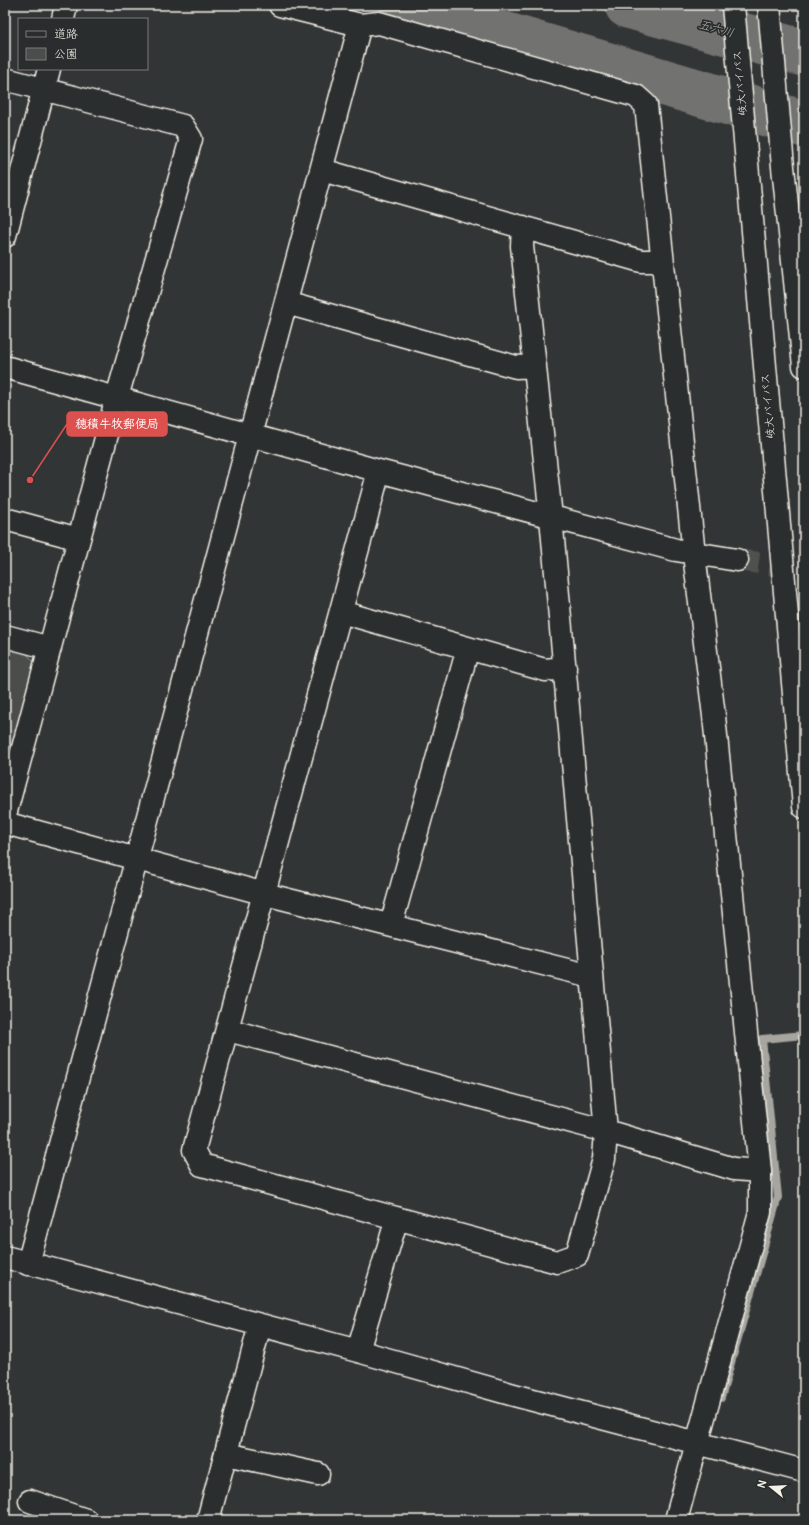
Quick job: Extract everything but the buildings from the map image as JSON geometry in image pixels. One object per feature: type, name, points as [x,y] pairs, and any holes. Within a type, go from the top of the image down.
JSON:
[{"type":"main road","points":[[63,18],[66,5]]},
{"type":"main road","points":[[280,5],[360,25],[378,23],[636,96],[646,106],[694,554],[714,716],[760,1171],[760,1212],[676,1520]]},
{"type":"main road","name":"岐大バイパス","points":[[733,5],[804,806]]},
{"type":"main road","points":[[770,5],[784,167],[804,366]]},
{"type":"main road","points":[[28,1264],[360,25]]},
{"type":"main road","points":[[5,236],[50,70]]},
{"type":"main road","points":[[5,79],[183,126],[191,139],[117,398],[5,815]]},
{"type":"main road","points":[[322,170],[641,260],[662,261]]},
{"type":"main road","points":[[379,471],[228,1030],[194,1150],[202,1166],[557,1262],[577,1256],[604,1159],[606,1131],[551,517],[522,246],[523,227]]},
{"type":"main road","points":[[286,303],[516,367],[535,366]]},
{"type":"main road","points":[[5,367],[379,471],[551,517],[694,554],[737,560]]},
{"type":"main road","points":[[5,519],[79,539]]},
{"type":"main road","points":[[341,612],[545,670],[565,668]]},
{"type":"main road","points":[[5,636],[50,648]]},
{"type":"main road","points":[[391,925],[468,648]]},
{"type":"main road","points":[[5,823],[265,894],[591,976]]},
{"type":"main road","points":[[228,1030],[606,1131],[734,1169],[760,1171]]},
{"type":"main road","points":[[358,1351],[397,1218]]},
{"type":"main road","points":[[5,1257],[804,1472]]},
{"type":"main road","points":[[208,1520],[260,1325]]},
{"type":"main road","points":[[226,1454],[318,1474]]},
{"type":"main road","points":[[30,1501],[86,1520]]},
{"type":"path","points":[[802,5],[804,32]]},
{"type":"green space","points":[[5,647],[26,653],[37,665],[5,768]]},
{"type":"waterway","points":[[403,5],[804,124]]},
{"type":"waterway","name":"五六川","points":[[628,5],[804,53]]},
{"type":"waterway","points":[[721,1398],[778,1197],[762,1039],[804,1035]]},
{"type":"tunnel","points":[[737,560],[804,569]]},
{"type":"place","name":"穂積牛牧郵便局","points":[[30,480]]}]
